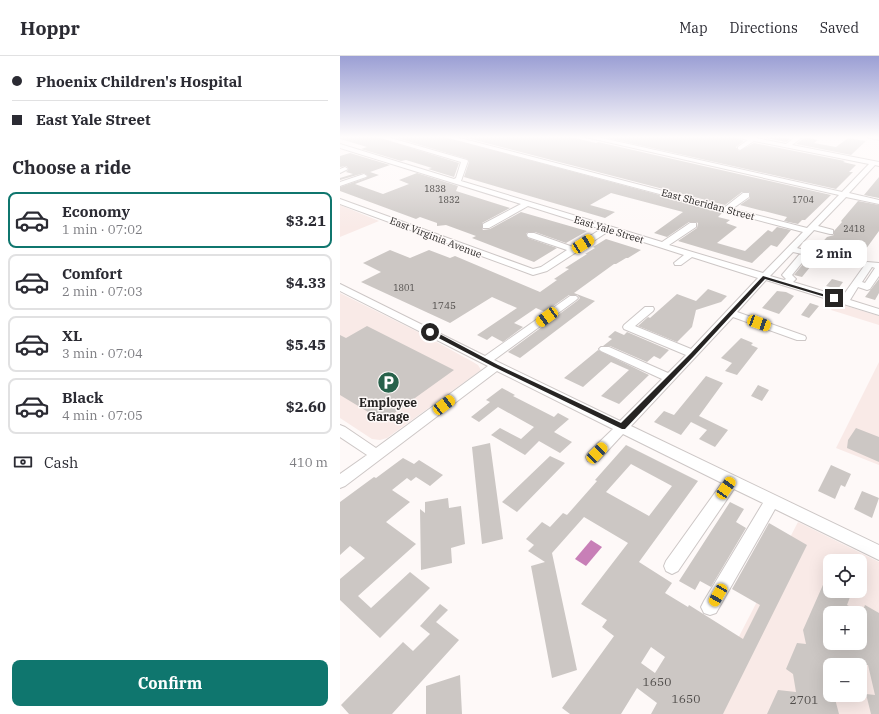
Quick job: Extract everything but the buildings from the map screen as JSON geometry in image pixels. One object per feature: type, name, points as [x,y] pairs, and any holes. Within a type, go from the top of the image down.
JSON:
[{"type":"street","name":"East Yale Street","points":[[406,167],[764,277],[844,301],[878,309]]},
{"type":"street","points":[[454,182],[459,179],[463,167]]},
{"type":"street","name":"East Sheridan Street","points":[[572,167],[727,209],[811,229],[830,232]]},
{"type":"street","points":[[731,167],[879,202]]},
{"type":"street","points":[[593,457],[693,354],[764,277],[845,194],[874,167]]},
{"type":"street","points":[[340,184],[364,176]]},
{"type":"street","points":[[727,209],[746,195]]},
{"type":"street","name":"East Virginia Avenue","points":[[340,201],[533,272],[544,269],[574,250]]},
{"type":"street","points":[[486,226],[527,204]]},
{"type":"street","points":[[662,246],[693,225]]},
{"type":"street","points":[[531,235],[574,250],[607,229]]},
{"type":"street","points":[[792,249],[813,255],[816,252]]},
{"type":"street","points":[[678,263],[691,254]]},
{"type":"street","points":[[786,283],[791,279],[787,275],[802,257]]},
{"type":"street","points":[[844,301],[870,264],[879,266]]},
{"type":"street","points":[[857,284],[867,287],[879,270]]},
{"type":"street","points":[[340,287],[491,363],[879,553]]},
{"type":"street","points":[[340,482],[377,455],[573,298]]},
{"type":"street","points":[[648,309],[628,327],[693,354]]},
{"type":"street","points":[[731,313],[801,338]]},
{"type":"street","points":[[604,348],[670,378]]},
{"type":"street","points":[[340,430],[377,455]]},
{"type":"street","points":[[672,566],[731,480]]},
{"type":"street","points":[[710,607],[772,501]]},
{"type":"shaded area","points":[[340,205],[379,221],[340,237]]},
{"type":"shaded area","points":[[340,293],[422,334],[478,365],[481,370],[387,438],[380,440],[372,439],[340,418]]},
{"type":"shaded area","points":[[836,303],[879,316],[879,325],[831,310]]},
{"type":"shaded area","points":[[879,362],[879,465],[836,448]]},
{"type":"shaded area","points":[[798,522],[863,554],[823,554],[823,598],[867,598],[867,556],[879,562],[879,714],[699,714]]},
{"type":"shaded area","points":[[591,540],[602,547],[586,566],[575,559]]},
{"type":"place","name":"Employee Garage","points":[[388,382]]},
{"type":"route","points":[[430,332],[496,366],[622,427],[693,354],[764,277],[834,298]]}]
